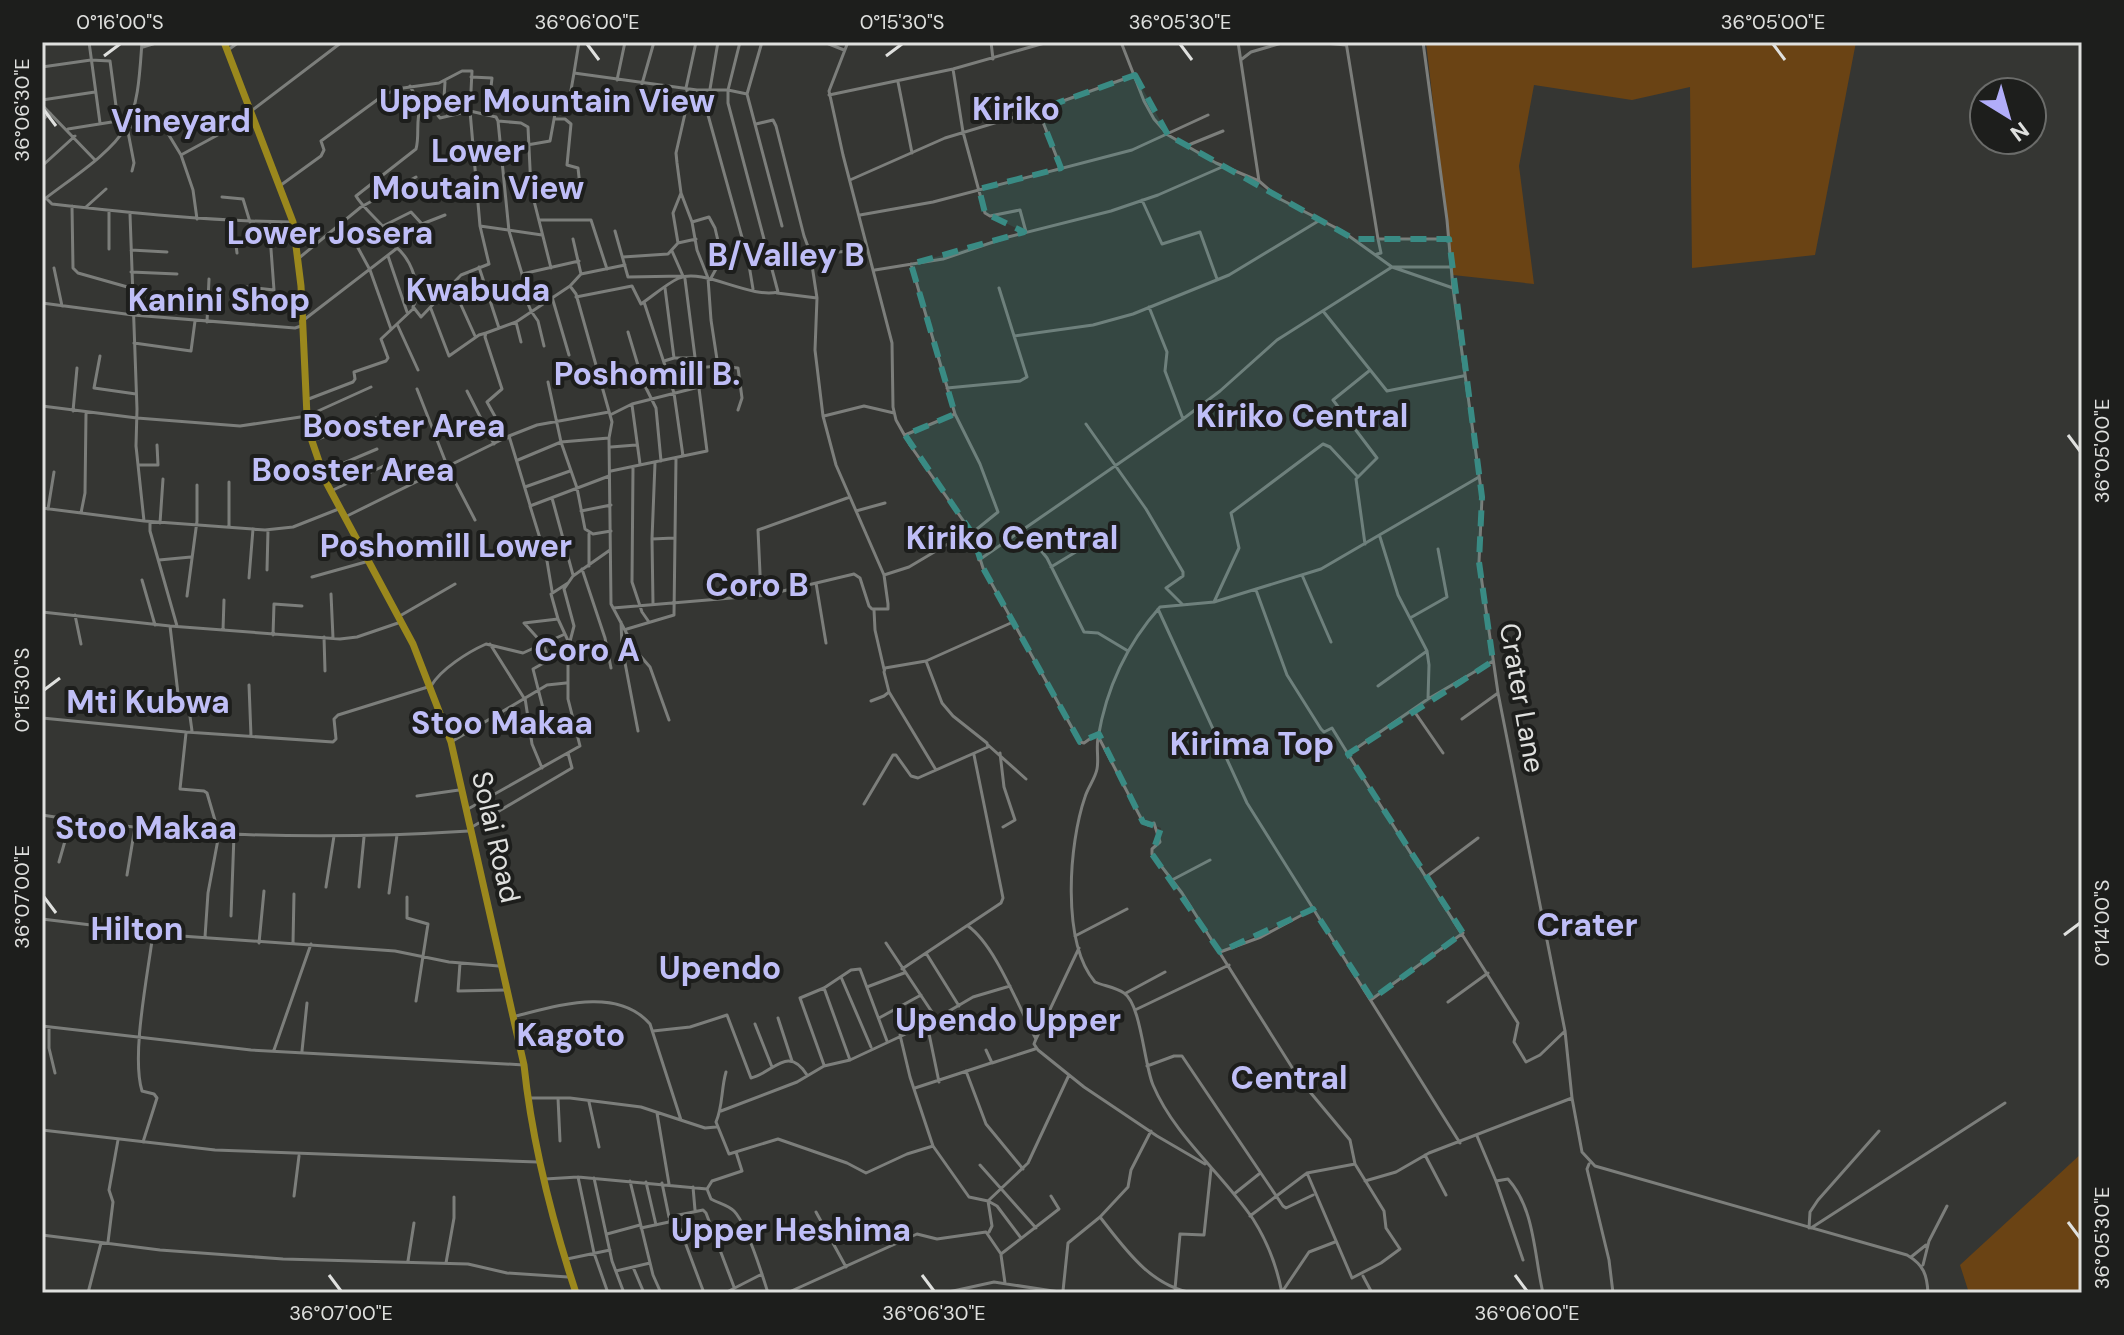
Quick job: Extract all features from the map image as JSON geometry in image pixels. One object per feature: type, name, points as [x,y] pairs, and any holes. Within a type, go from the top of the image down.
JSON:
[{"type":"highway","name":"Solai Road","points":[[226,46],[293,222],[299,258],[307,416],[322,473],[400,619],[431,686],[451,742],[524,1065],[541,1162],[576,1293]]},
{"type":"street","points":[[89,42],[100,123]]},
{"type":"street","points":[[159,42],[142,45],[136,90],[126,127],[95,160],[44,200],[52,204],[130,214],[293,222]]},
{"type":"street","points":[[226,46],[239,42]]},
{"type":"street","points":[[181,155],[225,131],[342,42]]},
{"type":"street","points":[[527,145],[550,141],[557,103],[570,96],[579,42]]},
{"type":"street","points":[[617,80],[625,42]]},
{"type":"street","points":[[642,84],[654,42]]},
{"type":"street","points":[[696,42],[687,89],[689,96],[676,153],[681,193],[692,222],[697,250],[709,279],[718,366]]},
{"type":"street","points":[[710,91],[718,42]]},
{"type":"street","points":[[740,42],[728,90],[777,293]]},
{"type":"street","points":[[762,42],[747,94],[782,226]]},
{"type":"street","points":[[824,42],[844,50]]},
{"type":"street","points":[[848,42],[829,95],[894,352],[894,413],[905,435],[972,533],[979,560],[1080,742],[1084,743],[1098,734]]},
{"type":"street","points":[[991,42],[993,59]]},
{"type":"street","points":[[829,95],[953,69],[1048,42]]},
{"type":"street","points":[[1121,42],[1154,119],[1168,135],[1223,166],[1259,181],[1280,199],[1350,236],[1392,267],[1453,288]]},
{"type":"street","points":[[1238,42],[1259,181]]},
{"type":"street","points":[[1242,59],[1251,52],[1285,42]]},
{"type":"street","points":[[1315,42],[1346,44],[1381,253],[1377,254]]},
{"type":"street","name":"Crater Lane","points":[[1423,42],[1483,509],[1479,562],[1493,661],[1565,1031],[1582,1152],[1589,1163],[1587,1169],[1609,1260],[1613,1293]]},
{"type":"street","points":[[42,67],[91,60],[110,61],[118,121]]},
{"type":"street","points":[[953,69],[963,132],[985,213],[990,216],[1020,210],[1026,232]]},
{"type":"street","points":[[279,186],[321,156],[324,150],[321,141],[381,97],[410,86],[445,82],[467,70],[472,71],[470,111],[480,226],[489,264],[468,271],[420,318],[413,308]]},
{"type":"street","points":[[574,73],[642,84],[747,94]]},
{"type":"street","points":[[850,180],[963,132],[1038,110],[1135,75]]},
{"type":"street","points":[[471,77],[492,78],[488,114]]},
{"type":"street","points":[[898,81],[912,153]]},
{"type":"street","points":[[445,82],[444,98],[448,116]]},
{"type":"street","points":[[306,400],[353,382],[354,372],[386,361],[388,358],[380,342],[413,308],[419,297],[410,266],[381,227],[361,207],[356,194],[416,149],[415,133],[421,103],[410,86]]},
{"type":"street","points":[[697,90],[703,97],[730,193],[753,290]]},
{"type":"street","points":[[95,92],[42,102],[95,160]]},
{"type":"street","points":[[421,103],[428,103],[440,118],[470,111],[496,117],[509,231],[522,274],[524,294],[538,321],[544,346]]},
{"type":"street","points":[[1038,110],[1061,168]]},
{"type":"street","points":[[42,120],[50,113]]},
{"type":"street","points":[[860,215],[933,202],[1132,150],[1208,115]]},
{"type":"street","points":[[531,184],[580,186],[578,168],[567,165],[566,159],[571,124],[565,119],[554,119]]},
{"type":"street","points":[[756,124],[773,120],[776,126],[810,252],[817,298],[815,350],[823,416],[836,465],[884,575],[888,609],[874,610]]},
{"type":"street","points":[[68,129],[118,121],[139,130],[157,122],[164,127],[181,155],[193,190],[197,219]]},
{"type":"street","points":[[498,121],[521,123],[528,127],[531,184],[551,268]]},
{"type":"street","points":[[126,127],[134,163],[132,171]]},
{"type":"street","points":[[1186,146],[1223,131]]},
{"type":"street","points":[[42,166],[75,136]]},
{"type":"street","points":[[875,270],[943,259],[1026,232],[1111,211],[1223,166]]},
{"type":"street","points":[[299,258],[361,207],[416,177]]},
{"type":"street","points":[[86,207],[106,189]]},
{"type":"street","points":[[678,243],[673,213],[681,193]]},
{"type":"street","points":[[222,197],[243,199],[250,222]]},
{"type":"street","points":[[1142,200],[1159,242],[1165,244],[1200,232],[1217,279]]},
{"type":"street","points":[[72,206],[73,268],[78,273],[131,288]]},
{"type":"street","points":[[109,211],[109,249]]},
{"type":"street","points":[[381,227],[411,212],[422,224],[445,215]]},
{"type":"street","points":[[130,214],[137,465],[144,521]]},
{"type":"street","points":[[692,222],[709,217],[715,228],[722,258],[709,279]]},
{"type":"street","points":[[538,220],[591,220],[607,269]]},
{"type":"street","points":[[1014,336],[1093,325],[1149,307],[1229,275],[1320,220]]},
{"type":"street","points":[[233,221],[237,253]]},
{"type":"street","points":[[239,286],[274,290],[269,222]]},
{"type":"street","points":[[480,226],[542,235]]},
{"type":"street","points":[[615,231],[627,275],[631,278],[709,279],[753,290],[817,298]]},
{"type":"street","points":[[573,239],[581,274]]},
{"type":"street","points":[[623,257],[668,254],[678,243],[696,239]]},
{"type":"street","points":[[1378,239],[1449,239]]},
{"type":"street","points":[[357,246],[370,270],[391,329]]},
{"type":"street","points":[[42,303],[207,322],[301,324],[396,247]]},
{"type":"street","points":[[810,252],[821,254],[868,249]]},
{"type":"street","points":[[130,250],[167,252]]},
{"type":"street","points":[[530,506],[610,473],[707,451],[684,277],[672,251]]},
{"type":"street","points":[[388,256],[407,312]]},
{"type":"street","points":[[522,274],[579,261]]},
{"type":"street","points":[[884,575],[909,567],[972,533],[998,512],[955,414],[911,264]]},
{"type":"street","points":[[431,309],[449,356],[476,337],[516,322],[570,286],[581,274],[625,265]]},
{"type":"street","points":[[479,267],[499,328]]},
{"type":"street","points":[[979,560],[1183,419],[1277,340],[1392,267],[1452,267]]},
{"type":"street","points":[[54,268],[62,306]]},
{"type":"street","points":[[131,272],[177,274]]},
{"type":"street","points":[[576,297],[632,286],[639,302],[644,302],[684,277]]},
{"type":"street","points":[[207,322],[209,279]]},
{"type":"street","points":[[452,285],[476,337]]},
{"type":"street","points":[[570,286],[576,297],[613,429],[609,438],[613,608],[627,629],[636,651],[650,667],[669,720]]},
{"type":"street","points":[[665,288],[674,358]]},
{"type":"street","points":[[947,388],[1024,380],[1026,370],[999,288]]},
{"type":"street","points":[[552,297],[569,355]]},
{"type":"street","points":[[644,302],[674,393],[683,456]]},
{"type":"street","points":[[1149,307],[1167,352],[1165,371],[1183,419]]},
{"type":"street","points":[[1323,311],[1384,389],[1390,391],[1464,375]]},
{"type":"street","points":[[134,343],[191,351],[195,321]]},
{"type":"street","points":[[516,322],[521,342]]},
{"type":"street","points":[[397,324],[418,370]]},
{"type":"street","points":[[628,332],[656,411],[661,461]]},
{"type":"street","points":[[486,333],[502,389],[487,402],[518,460],[547,561],[551,597],[570,645]]},
{"type":"street","points":[[100,356],[94,388],[136,394]]},
{"type":"street","points":[[664,361],[695,358]]},
{"type":"street","points":[[73,411],[77,368]]},
{"type":"street","points":[[696,368],[738,368],[742,398],[738,410]]},
{"type":"street","points":[[1357,476],[1377,458],[1333,400],[1369,371]]},
{"type":"street","points":[[548,382],[561,442],[589,534],[589,566]]},
{"type":"street","points":[[42,406],[86,413],[240,426],[307,416],[371,387]]},
{"type":"street","points":[[345,517],[508,437],[558,421],[610,413],[632,404],[699,387]]},
{"type":"street","points":[[417,389],[448,468],[475,520]]},
{"type":"street","points":[[467,391],[494,444]]},
{"type":"street","points":[[632,404],[640,464]]},
{"type":"street","points":[[823,416],[864,406],[894,413]]},
{"type":"street","points":[[81,513],[85,493],[86,413]]},
{"type":"street","points":[[905,435],[955,414]]},
{"type":"street","points":[[312,441],[376,418]]},
{"type":"street","points":[[1086,424],[1152,518],[1184,573],[1166,588],[1183,605]]},
{"type":"street","points":[[518,460],[561,442],[609,438]]},
{"type":"street","points":[[1214,602],[1240,544],[1231,513],[1323,444],[1330,447],[1357,476],[1365,544]]},
{"type":"street","points":[[137,465],[158,465],[157,445]]},
{"type":"street","points":[[611,447],[637,445]]},
{"type":"street","points":[[322,473],[377,449]]},
{"type":"street","points":[[627,629],[673,616],[676,459]]},
{"type":"street","points":[[331,491],[390,463]]},
{"type":"street","points":[[653,604],[655,463]]},
{"type":"street","points":[[633,468],[632,582],[649,622]]},
{"type":"street","points":[[525,487],[572,471]]},
{"type":"street","points":[[48,509],[54,472]]},
{"type":"street","points":[[1282,1292],[1276,1266],[1250,1216],[1209,1167],[1160,1098],[1147,1066],[1135,1010],[1125,994],[1095,982],[1075,936],[1071,898],[1075,851],[1085,796],[1098,766],[1098,734],[1115,678],[1128,651],[1158,609],[1214,602],[1331,564],[1479,477]]},
{"type":"street","points":[[160,523],[163,479]]},
{"type":"street","points":[[229,482],[229,527]]},
{"type":"street","points":[[187,596],[196,525],[197,485]]},
{"type":"street","points":[[761,595],[758,530],[850,497]]},
{"type":"street","points":[[552,498],[573,576]]},
{"type":"street","points":[[856,511],[885,503]]},
{"type":"street","points":[[581,511],[611,505]]},
{"type":"street","points":[[42,508],[160,523],[268,530],[293,527],[341,508]]},
{"type":"street","points":[[150,522],[177,626]]},
{"type":"street","points":[[1023,528],[1040,548],[1084,632],[1098,633],[1128,651]]},
{"type":"street","points":[[249,578],[253,529]]},
{"type":"street","points":[[267,570],[268,530]]},
{"type":"street","points":[[589,534],[611,531]]},
{"type":"street","points":[[1379,536],[1398,595],[1427,651],[1428,699]]},
{"type":"street","points":[[652,539],[674,538]]},
{"type":"street","points":[[1051,567],[1084,547]]},
{"type":"street","points":[[1410,618],[1447,597],[1438,549]]},
{"type":"street","points":[[468,809],[568,753],[580,743],[572,722],[566,683],[574,626],[564,589],[573,576],[610,550]]},
{"type":"street","points":[[159,560],[191,557]]},
{"type":"street","points":[[312,577],[369,561]]},
{"type":"street","points":[[582,569],[605,638],[611,668]]},
{"type":"street","points":[[613,608],[761,595],[857,574],[868,603],[874,610],[875,630],[889,692],[936,770]]},
{"type":"street","points":[[1302,575],[1331,642]]},
{"type":"street","points":[[142,580],[155,625]]},
{"type":"street","points":[[552,591],[568,583]]},
{"type":"street","points":[[816,583],[826,643]]},
{"type":"street","points":[[42,612],[273,635],[357,637],[400,619],[455,584]]},
{"type":"street","points":[[1256,590],[1287,675],[1321,729],[1324,732],[1332,728],[1488,973],[1518,1023],[1514,1042],[1526,1062],[1540,1055],[1565,1031]]},
{"type":"street","points":[[331,594],[333,638]]},
{"type":"street","points":[[223,630],[224,600]]},
{"type":"street","points":[[273,635],[274,604],[302,606]]},
{"type":"street","points":[[1158,609],[1247,803],[1460,1143]]},
{"type":"street","points":[[75,615],[81,644]]},
{"type":"street","points":[[545,716],[533,669],[549,660],[543,644],[524,623],[558,619]]},
{"type":"street","points":[[621,622],[622,647],[638,731]]},
{"type":"street","points":[[884,670],[926,661],[1013,622]]},
{"type":"street","points":[[170,626],[179,702],[189,709],[192,733]]},
{"type":"street","points":[[42,718],[192,733],[333,742],[336,739],[334,719],[338,715],[431,686],[471,651],[486,644],[523,653],[565,634]]},
{"type":"street","points":[[324,637],[325,671]]},
{"type":"street","points":[[490,644],[525,698],[532,744],[542,768]]},
{"type":"street","points":[[1378,686],[1427,651]]},
{"type":"street","points":[[926,661],[942,703],[953,716],[1000,753],[1026,779]]},
{"type":"street","points":[[1348,754],[1428,699],[1493,661]]},
{"type":"street","points":[[451,742],[537,691],[554,683],[566,683]]},
{"type":"street","points":[[249,685],[251,736]]},
{"type":"street","points":[[871,701],[889,692]]},
{"type":"street","points":[[1462,719],[1498,693]]},
{"type":"street","points":[[1414,711],[1443,753]]},
{"type":"street","points":[[186,732],[180,789],[206,792],[219,834],[208,893],[205,937]]},
{"type":"street","points":[[1098,734],[1143,822],[1148,825],[1154,823],[1156,827],[1160,842],[1151,851],[1229,965],[1300,1080],[1350,1140],[1355,1164],[1384,1211],[1386,1228],[1400,1249],[1352,1278],[1307,1173]]},
{"type":"street","points":[[864,804],[893,755],[915,778],[974,755],[987,749],[988,745]]},
{"type":"street","points":[[42,815],[234,835],[364,837],[472,828],[572,768],[568,753]]},
{"type":"street","points":[[1000,753],[1004,787],[1015,820],[1003,827]]},
{"type":"street","points":[[867,987],[903,971],[1001,903],[1003,898],[974,755]]},
{"type":"street","points":[[417,796],[463,790]]},
{"type":"street","points":[[59,862],[71,820]]},
{"type":"street","points":[[127,875],[135,827]]},
{"type":"street","points":[[231,916],[234,835]]},
{"type":"street","points":[[389,893],[397,835]]},
{"type":"street","points":[[326,887],[334,836]]},
{"type":"street","points":[[359,887],[364,837]]},
{"type":"street","points":[[1426,877],[1478,838]]},
{"type":"street","points":[[1172,880],[1210,860]]},
{"type":"street","points":[[259,943],[264,891]]},
{"type":"street","points":[[293,943],[294,894]]},
{"type":"street","points":[[407,897],[407,918],[428,924],[416,1001]]},
{"type":"street","points":[[1075,936],[1127,909]]},
{"type":"street","points":[[1220,952],[1261,937],[1313,909]]},
{"type":"street","points":[[42,919],[153,933],[259,943],[311,944],[502,966]]},
{"type":"street","points":[[968,926],[976,932],[1010,986],[1036,1039]]},
{"type":"street","points":[[143,1142],[157,1097],[140,1089],[140,1038],[153,933]]},
{"type":"street","points":[[1372,999],[1463,933]]},
{"type":"street","points":[[886,943],[936,1018]]},
{"type":"street","points":[[274,1050],[311,944]]},
{"type":"street","points":[[1079,948],[1034,1044],[1069,1075],[1209,1167]]},
{"type":"street","points":[[926,953],[950,987],[959,1006]]},
{"type":"street","points":[[460,963],[458,991],[506,990]]},
{"type":"street","points":[[1135,1010],[1229,965]]},
{"type":"street","points":[[824,1066],[800,998],[824,988],[851,970],[860,969],[887,1041]]},
{"type":"street","points":[[1125,994],[1165,972]]},
{"type":"street","points":[[1448,1002],[1488,973]]},
{"type":"street","points":[[841,977],[871,1048]]},
{"type":"street","points":[[721,1111],[761,1097],[824,1066],[850,1060],[927,1024],[973,997],[1010,986]]},
{"type":"street","points":[[824,988],[850,1060]]},
{"type":"street","points":[[879,1018],[921,995]]},
{"type":"street","points":[[512,1017],[585,1001],[609,1002],[643,1017],[653,1031],[681,1120]]},
{"type":"street","points":[[302,1051],[307,1003]]},
{"type":"street","points":[[653,1031],[690,1027],[727,1015],[751,1078],[781,1062],[792,1061],[799,1064],[807,1075]]},
{"type":"street","points":[[778,1018],[792,1061]]},
{"type":"street","points":[[755,1024],[772,1067]]},
{"type":"street","points":[[927,1024],[939,1082]]},
{"type":"street","points":[[42,1026],[274,1050],[524,1065]]},
{"type":"street","points":[[49,1027],[49,1048],[55,1073]]},
{"type":"street","points":[[900,1035],[933,1146],[969,1197],[997,1206],[1021,1238]]},
{"type":"street","points":[[914,1089],[1037,1049]]},
{"type":"street","points":[[986,1050],[991,1063]]},
{"type":"street","points":[[1147,1066],[1177,1055],[1186,1058],[1275,1196],[1286,1208],[1314,1194]]},
{"type":"street","points":[[966,1071],[986,1124],[1023,1169]]},
{"type":"street","points":[[726,1072],[717,1127],[729,1154],[778,1139],[847,1163],[866,1173],[933,1146]]},
{"type":"street","points":[[988,1201],[1023,1169],[1033,1155],[1069,1075]]},
{"type":"street","points":[[528,1098],[641,1107],[705,1128],[717,1127]]},
{"type":"street","points":[[558,1098],[560,1141]]},
{"type":"street","points":[[1365,1181],[1396,1172],[1425,1155],[1572,1098]]},
{"type":"street","points":[[589,1102],[599,1147]]},
{"type":"street","points":[[1810,1228],[2005,1103]]},
{"type":"street","points":[[656,1111],[669,1184]]},
{"type":"street","points":[[42,1130],[215,1150],[541,1162]]},
{"type":"street","points":[[944,1293],[979,1284],[1005,1283],[1065,1292],[1068,1243],[1100,1217],[1128,1187],[1132,1168],[1151,1131]]},
{"type":"street","points":[[1810,1228],[1810,1212],[1818,1200],[1879,1131]]},
{"type":"street","points":[[1477,1136],[1523,1260]]},
{"type":"street","points":[[108,1244],[113,1202],[109,1190],[118,1140]]},
{"type":"street","points":[[707,1189],[712,1181],[742,1171],[736,1152]]},
{"type":"street","points":[[294,1196],[300,1154]]},
{"type":"street","points":[[1425,1155],[1446,1195]]},
{"type":"street","points":[[1589,1163],[1911,1257],[1923,1267],[1928,1293]]},
{"type":"street","points":[[1250,1216],[1307,1173],[1355,1164]]},
{"type":"street","points":[[980,1165],[1036,1228]]},
{"type":"street","points":[[1175,1289],[1180,1234],[1204,1235],[1209,1167]]},
{"type":"street","points":[[1234,1194],[1260,1173]]},
{"type":"street","points":[[578,1177],[594,1253],[608,1293]]},
{"type":"street","points":[[594,1178],[610,1250],[624,1293]]},
{"type":"street","points":[[545,1179],[630,1180],[707,1189]]},
{"type":"street","points":[[1496,1181],[1508,1179],[1520,1197],[1529,1220],[1543,1293]]},
{"type":"street","points":[[630,1180],[650,1263],[661,1293]]},
{"type":"street","points":[[646,1182],[656,1225]]},
{"type":"street","points":[[662,1183],[668,1216],[673,1217],[704,1293]]},
{"type":"street","points":[[693,1187],[695,1210]]},
{"type":"street","points":[[707,1189],[711,1199],[730,1207],[737,1215],[768,1293]]},
{"type":"street","points":[[1001,1254],[1059,1209],[1051,1196]]},
{"type":"street","points":[[446,1263],[454,1218],[454,1197]]},
{"type":"street","points":[[988,1201],[992,1226],[988,1233]]},
{"type":"street","points":[[1911,1257],[1929,1241],[1947,1206]]},
{"type":"street","points":[[607,1234],[669,1222],[673,1217],[703,1210],[734,1287]]},
{"type":"street","points":[[816,1212],[846,1267]]},
{"type":"street","points":[[1100,1217],[1129,1255],[1155,1277],[1175,1289],[1194,1293]]},
{"type":"street","points":[[408,1261],[414,1223]]},
{"type":"street","points":[[988,1233],[1001,1254],[1005,1283]]},
{"type":"street","points":[[787,1293],[917,1234],[937,1239],[988,1233]]},
{"type":"street","points":[[42,1235],[236,1256],[468,1264],[507,1273],[571,1277]]},
{"type":"street","points":[[1923,1267],[1929,1241]]},
{"type":"street","points":[[1282,1292],[1309,1252],[1336,1242]]},
{"type":"street","points":[[88,1293],[101,1243]]},
{"type":"street","points":[[566,1259],[610,1250]]},
{"type":"street","points":[[616,1271],[650,1263]]},
{"type":"street","points":[[633,1267],[644,1293]]},
{"type":"street","points":[[725,1293],[762,1274]]},
{"type":"street","points":[[1361,1274],[1372,1293]]},
{"type":"highlighted area","points":[[1135,75],[1168,135],[1354,239],[1449,239],[1482,497],[1479,562],[1493,661],[1348,754],[1463,933],[1372,999],[1313,909],[1220,952],[1152,854],[1161,828],[1143,822],[1099,734],[1080,742],[983,568],[972,533],[905,435],[955,414],[911,264],[1024,232],[985,213],[979,189],[1061,168],[1038,110]]},
{"type":"shaded area","points":[[1426,42],[1856,42],[1815,255],[1692,268],[1690,87],[1632,100],[1534,85],[1519,166],[1534,284],[1453,275]]},
{"type":"shaded area","points":[[2082,1153],[2082,1293],[1969,1293],[1960,1265]]},
{"type":"district","name":"Upper Mountain View","points":[[547,101]]},
{"type":"district","name":"Kiriko","points":[[1016,109]]},
{"type":"district","name":"Vineyard","points":[[181,121]]},
{"type":"district","name":"Lower Moutain View","points":[[478,170]]},
{"type":"district","name":"Lower Josera","points":[[330,233]]},
{"type":"district","name":"B/Valley B","points":[[786,255]]},
{"type":"district","name":"Kwabuda","points":[[478,290]]},
{"type":"district","name":"Kanini Shop","points":[[219,300]]},
{"type":"district","name":"Poshomill B.","points":[[647,374]]},
{"type":"district","name":"Kiriko Central","points":[[1302,416]]},
{"type":"district","name":"Booster Area","points":[[404,426]]},
{"type":"district","name":"Booster Area","points":[[353,470]]},
{"type":"district","name":"Kiriko Central","points":[[1012,538]]},
{"type":"district","name":"Poshomill Lower","points":[[446,546]]},
{"type":"district","name":"Coro B","points":[[757,585]]},
{"type":"district","name":"Coro A","points":[[587,650]]},
{"type":"district","name":"Mti Kubwa","points":[[148,702]]},
{"type":"district","name":"Stoo Makaa","points":[[502,723]]},
{"type":"district","name":"Kirima Top","points":[[1252,744]]},
{"type":"district","name":"Stoo Makaa","points":[[146,828]]},
{"type":"district","name":"Crater","points":[[1587,925]]},
{"type":"district","name":"Hilton","points":[[137,929]]},
{"type":"district","name":"Upendo","points":[[720,968]]},
{"type":"district","name":"Upendo Upper","points":[[1008,1020]]},
{"type":"district","name":"Kagoto","points":[[571,1035]]},
{"type":"district","name":"Central","points":[[1289,1078]]},
{"type":"district","name":"Upper Heshima","points":[[791,1230]]}]
